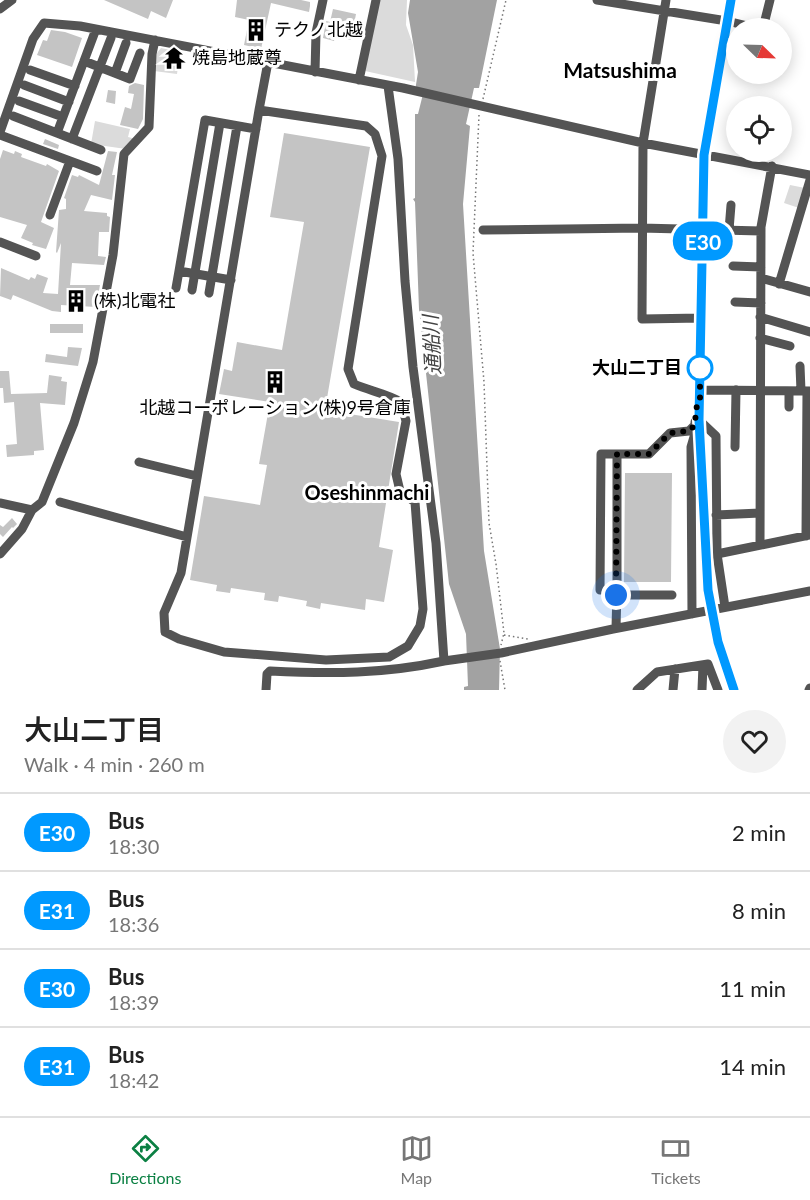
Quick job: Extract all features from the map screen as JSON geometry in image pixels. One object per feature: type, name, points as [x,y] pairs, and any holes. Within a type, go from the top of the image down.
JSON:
[{"type":"street","points":[[0,9],[12,0]]},
{"type":"street","points":[[315,72],[316,33],[323,0]]},
{"type":"street","points":[[359,80],[376,0]]},
{"type":"street","points":[[597,0],[726,21]]},
{"type":"street","points":[[666,0],[643,143],[642,319],[701,318]]},
{"type":"street","points":[[728,18],[731,0]]},
{"type":"street","points":[[766,18],[770,0]]},
{"type":"street","points":[[96,171],[0,133],[33,39],[44,23],[55,22],[96,28],[403,88],[643,143],[810,174]]},
{"type":"street","points":[[726,27],[704,155],[699,420],[708,590],[718,642],[734,690]]},
{"type":"street","points":[[57,133],[96,28]]},
{"type":"street","points":[[72,139],[111,38]]},
{"type":"street","points":[[0,554],[22,529],[32,510],[42,502],[93,362],[113,255],[124,154],[149,128],[152,54],[155,40]]},
{"type":"street","points":[[115,73],[126,43]]},
{"type":"street","points":[[84,61],[130,79],[140,52]]},
{"type":"street","points":[[259,110],[366,126],[375,134],[382,156],[348,369],[354,384],[369,391],[386,394],[401,402],[406,421],[396,474],[400,491],[416,502],[423,609],[420,626],[408,646],[389,657],[326,660],[224,652],[179,639],[165,632],[164,613],[181,573],[259,110],[268,62]]},
{"type":"street","points":[[30,70],[75,86]]},
{"type":"street","points":[[24,85],[69,102]]},
{"type":"street","points":[[388,86],[398,159],[406,297],[413,368],[436,543],[444,661]]},
{"type":"street","points":[[19,101],[63,117]]},
{"type":"street","points":[[13,116],[101,150]]},
{"type":"street","points":[[176,288],[205,120],[256,129]]},
{"type":"street","points":[[192,290],[220,123]]},
{"type":"street","points":[[209,293],[237,126]]},
{"type":"street","points":[[50,215],[70,161]]},
{"type":"street","points":[[760,545],[761,231],[772,166]]},
{"type":"street","points":[[779,284],[810,180]]},
{"type":"street","points":[[729,230],[731,205]]},
{"type":"street","points":[[483,230],[641,228],[761,231]]},
{"type":"street","points":[[0,242],[36,256]]},
{"type":"street","points":[[733,266],[761,267]]},
{"type":"street","points":[[179,271],[231,280]]},
{"type":"street","points":[[761,279],[810,292]]},
{"type":"street","points":[[735,302],[761,303]]},
{"type":"street","points":[[760,317],[810,332]]},
{"type":"street","points":[[760,338],[790,346]]},
{"type":"street","points":[[776,354],[777,343]]},
{"type":"street","points":[[717,554],[808,535],[806,391],[800,366]]},
{"type":"street","points":[[700,390],[806,391]]},
{"type":"street","points":[[735,447],[736,390]]},
{"type":"street","points":[[789,391],[789,407]]},
{"type":"street","points":[[672,595],[600,590],[601,454],[649,454],[670,433],[689,431],[695,425],[696,408],[700,403]]},
{"type":"street","points":[[699,420],[716,436],[717,554],[724,607]]},
{"type":"street","points":[[695,613],[691,447],[699,420]]},
{"type":"street","points":[[616,628],[617,454]]},
{"type":"street","points":[[139,462],[197,476]]},
{"type":"street","points":[[60,502],[187,537]]},
{"type":"street","points":[[0,503],[32,510]]},
{"type":"street","points":[[716,515],[760,513]]},
{"type":"street","points":[[266,690],[267,674],[270,671],[324,674],[392,670],[500,653],[810,591]]},
{"type":"street","points":[[638,690],[657,672],[708,664],[718,690]]},
{"type":"street","points":[[702,690],[704,665]]},
{"type":"street","points":[[673,690],[675,669]]},
{"type":"street","points":[[649,690],[650,679]]},
{"type":"path","points":[[506,0],[479,116],[473,253],[484,382],[489,523],[504,635],[500,653],[506,690]]},
{"type":"path","points":[[504,635],[528,639]]},
{"type":"shaded area","points":[[379,0],[407,0],[406,25],[413,45],[415,82],[365,71]]},
{"type":"shaded area","points":[[161,48],[180,52],[177,74],[154,71],[156,54]]},
{"type":"shaded area","points":[[95,121],[130,129],[128,137],[136,139],[126,149],[91,144]]},
{"type":"shaded area","points":[[790,185],[805,188],[799,208],[784,203]]},
{"type":"water","name":"通船川","points":[[410,0],[497,0],[479,88],[474,88],[466,124],[470,126],[463,204],[484,551],[500,649],[499,690],[464,690],[464,687],[468,686],[466,634],[449,584],[419,309],[415,202],[413,199],[415,198],[415,114],[418,114],[423,94],[415,91],[418,72],[408,13]]},
{"type":"building","points":[[104,0],[173,0],[166,18],[151,11],[148,19]]},
{"type":"building","name":"テクノ北越","points":[[237,0],[301,0],[310,2],[310,6],[309,12],[271,3],[261,49],[244,45],[249,20],[235,17]]},
{"type":"building","points":[[333,9],[356,14],[351,40],[335,36],[334,41],[323,38],[326,21],[330,22]]},
{"type":"building","points":[[51,30],[82,38],[72,67],[37,55],[43,40],[47,41]]},
{"type":"building","points":[[177,54],[178,69],[172,69],[171,55]]},
{"type":"building","points":[[135,83],[144,85],[143,119],[138,129],[120,125],[125,107],[131,109],[134,94],[128,93],[129,86]]},
{"type":"building","points":[[108,90],[116,91],[115,104],[106,102]]},
{"type":"building","name":"北越コーポレーション(株)9号倉庫","points":[[284,133],[370,147],[325,410],[399,422],[379,547],[393,550],[384,602],[366,599],[365,610],[321,603],[320,609],[306,606],[307,601],[279,596],[278,602],[264,600],[265,593],[231,588],[230,593],[216,591],[217,585],[190,580],[204,496],[260,505],[267,465],[259,464],[270,402],[219,394],[224,369],[232,371],[237,342],[282,350],[304,222],[270,217]]},
{"type":"building","points":[[45,139],[59,145],[58,149],[43,144]]},
{"type":"building","points":[[3,150],[14,154],[15,151],[22,154],[21,157],[46,166],[47,164],[59,171],[41,222],[54,228],[46,249],[32,245],[33,243],[21,238],[27,225],[0,217],[0,159]]},
{"type":"building","points":[[108,151],[117,152],[112,175],[115,175],[112,200],[91,195],[84,211],[107,213],[110,217],[109,232],[99,232],[98,256],[106,257],[104,265],[72,263],[70,285],[100,285],[96,307],[61,305],[61,312],[52,311],[13,295],[11,300],[0,296],[1,268],[29,280],[31,277],[35,279],[37,274],[48,278],[43,293],[58,294],[61,243],[56,252],[59,210],[66,209],[64,198],[72,175],[78,177],[79,175],[99,185]]},
{"type":"building","points":[[50,324],[83,324],[83,333],[50,333]]},
{"type":"building","points":[[68,347],[82,348],[78,366],[45,362],[46,354],[67,357]]},
{"type":"building","points":[[0,371],[9,371],[11,394],[47,393],[49,375],[62,377],[61,381],[67,382],[65,405],[40,403],[44,450],[34,451],[34,455],[7,457],[6,445],[17,444],[14,402],[4,403],[3,388],[0,388]]},
{"type":"building","points":[[625,473],[672,473],[671,582],[624,582]]},
{"type":"building","points":[[12,518],[17,524],[3,537],[0,534],[0,525],[3,527]]},
{"type":"bus line","name":"E30","points":[[731,0],[704,155],[699,420],[708,590],[718,642],[734,690]]},
{"type":"place","name":"テクノ北越","points":[[256,30]]},
{"type":"place","name":"焼島地蔵尊","points":[[174,58]]},
{"type":"place","name":"(株)北電社","points":[[76,301]]},
{"type":"place","name":"大山二丁目","points":[[700,368]]},
{"type":"place","name":"北越コーポレーション(株)9号倉庫","points":[[275,382]]},
{"type":"district","name":"Matsushima","points":[[620,71]]},
{"type":"district","name":"Oseshinmachi","points":[[367,493]]},
{"type":"route","points":[[616,595],[617,454],[649,454],[670,433],[689,431],[695,425],[696,408],[700,403],[700,368]]}]
